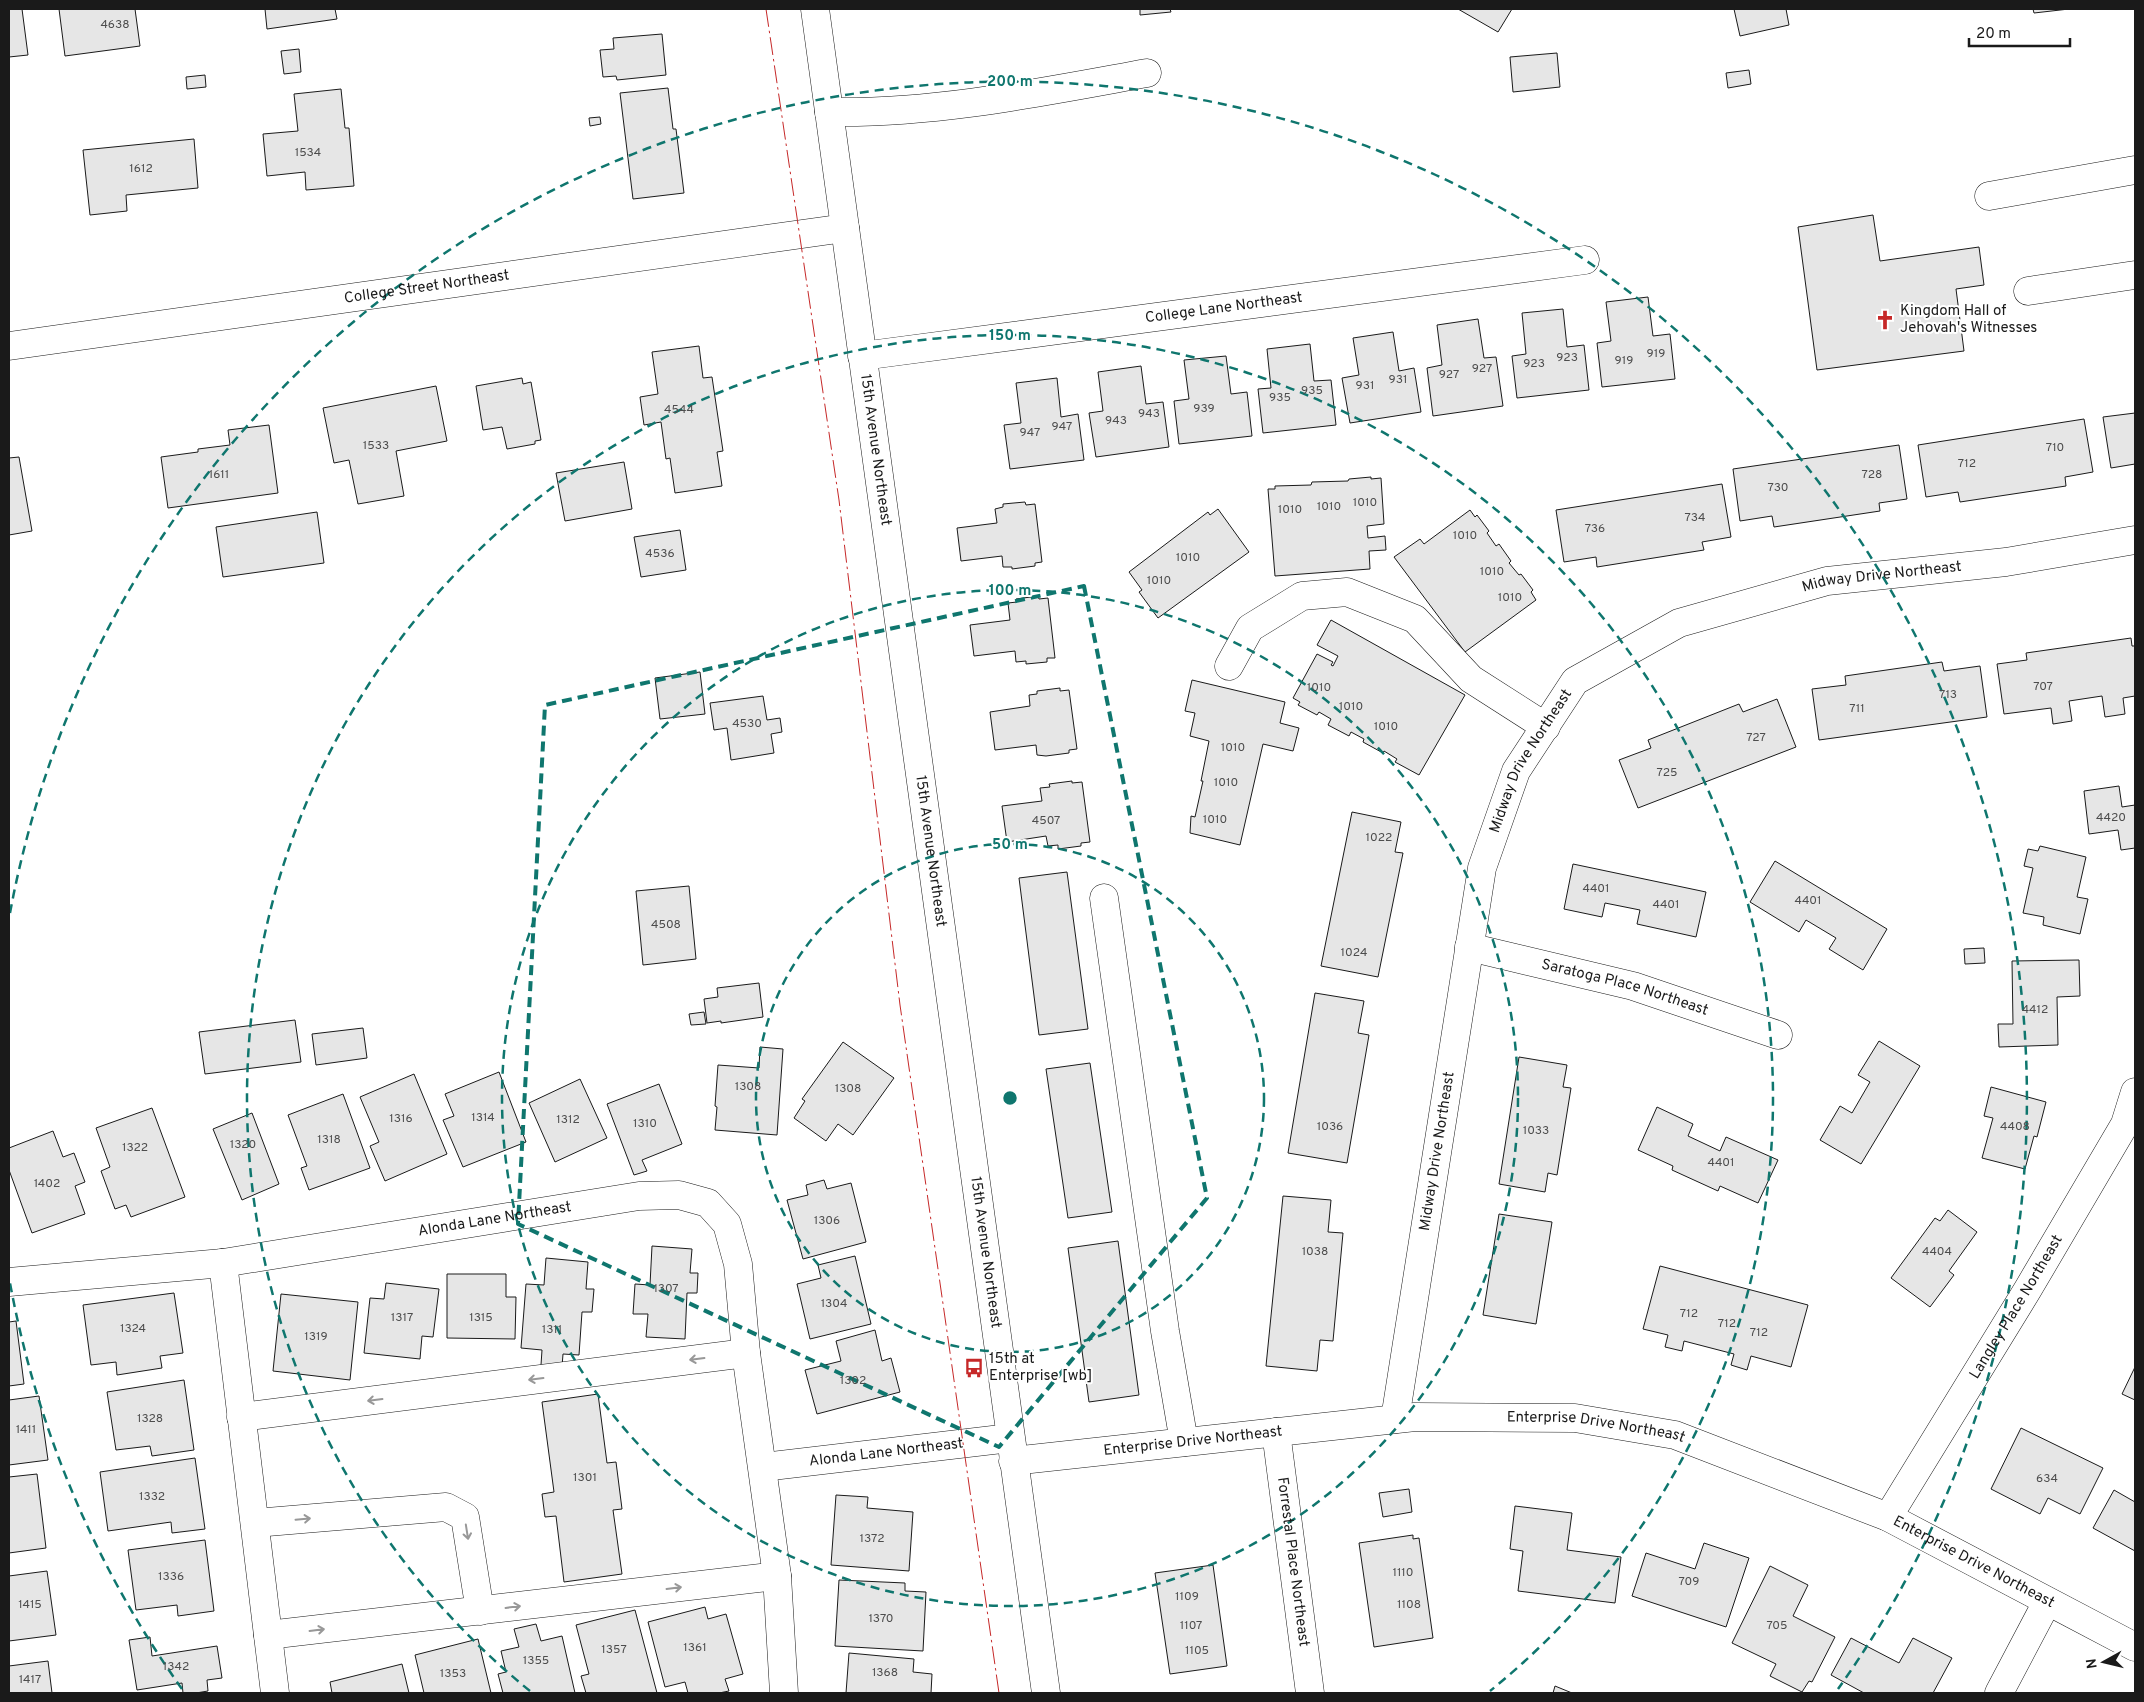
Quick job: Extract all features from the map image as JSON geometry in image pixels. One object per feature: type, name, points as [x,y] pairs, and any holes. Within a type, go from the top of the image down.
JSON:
[{"type":"street","name":"15th Avenue Northeast","points":[[815,9],[1011,1450],[1046,1693]]},
{"type":"street","points":[[829,112],[872,113],[1021,96],[1147,73]]},
{"type":"street","points":[[1989,196],[2135,170]]},
{"type":"street","name":"College Street Northeast","points":[[9,346],[845,228]]},
{"type":"street","name":"College Lane Northeast","points":[[862,356],[1585,260]]},
{"type":"street","points":[[2028,291],[2135,275]]},
{"type":"street","name":"Midway Drive Northeast","points":[[1395,1419],[1482,868],[1516,771],[1575,681],[1680,623],[1826,581],[2006,562],[2135,540]]},
{"type":"street","points":[[1230,666],[1250,628],[1302,596],[1347,592],[1415,619],[1471,679],[1546,727]]},
{"type":"street","points":[[1104,898],[1165,1331],[1184,1442]]},
{"type":"street","name":"Saratoga Place Northeast","points":[[1469,947],[1633,986],[1778,1035]]},
{"type":"street","name":"Langley Place Northeast","points":[[1888,1516],[2028,1289],[2125,1124],[2135,1092]]},
{"type":"street","name":"Alonda Lane Northeast","points":[[9,1282],[223,1263],[639,1196],[679,1195],[708,1203],[728,1224],[738,1264],[746,1353],[777,1576],[784,1693]]},
{"type":"street","points":[[223,1263],[275,1693]]},
{"type":"street","points":[[242,1417],[746,1353]]},
{"type":"street","name":"Enterprise Drive Northeast","points":[[1011,1450],[1184,1442],[1415,1417],[1575,1418],[1675,1435],[1888,1516],[2135,1647]]},
{"type":"street","name":"Forrestal Place Northeast","points":[[1276,1432],[1310,1693]]},
{"type":"street","name":"Alonda Lane Northeast","points":[[763,1467],[1011,1450]]},
{"type":"street","points":[[255,1523],[446,1506],[465,1517],[480,1611]]},
{"type":"street","points":[[268,1635],[777,1576]]},
{"type":"street","points":[[1999,1693],[2047,1602]]},
{"type":"highlighted area","points":[[1084,586],[1207,1198],[999,1447],[518,1224],[545,705]]},
{"type":"building","points":[[9,9],[22,9],[28,55],[9,57]]},
{"type":"building","points":[[59,9],[135,9],[140,46],[65,56]]},
{"type":"building","points":[[265,9],[335,9],[337,19],[267,29]]},
{"type":"building","points":[[1140,9],[1170,9],[1171,12],[1140,15]]},
{"type":"building","points":[[1458,9],[1512,9],[1498,32]]},
{"type":"building","points":[[1734,9],[1786,9],[1789,25],[1740,36]]},
{"type":"building","points":[[2033,9],[2069,9],[2034,13]]},
{"type":"building","points":[[662,34],[666,75],[617,80],[616,76],[603,77],[600,50],[614,49],[613,38]]},
{"type":"building","points":[[299,49],[301,72],[284,74],[281,51]]},
{"type":"building","points":[[1557,53],[1560,87],[1513,92],[1510,57]]},
{"type":"building","points":[[1749,70],[1751,84],[1728,88],[1726,73]]},
{"type":"building","points":[[205,75],[206,87],[187,89],[186,77]]},
{"type":"building","points":[[668,88],[673,129],[676,129],[684,193],[633,199],[620,93]]},
{"type":"building","points":[[341,89],[345,128],[349,128],[354,186],[306,190],[305,172],[267,176],[263,134],[298,131],[294,94]]},
{"type":"building","points":[[600,117],[601,124],[590,126],[589,118]]},
{"type":"building","points":[[194,139],[198,188],[126,195],[127,211],[90,215],[83,150]]},
{"type":"building","name":"Kingdom Hall of Jehovah's Witnesses","points":[[1873,215],[1880,261],[1979,247],[1984,285],[1956,289],[1964,351],[1817,370],[1798,227]]},
{"type":"building","points":[[1648,297],[1653,336],[1670,334],[1675,379],[1602,387],[1597,343],[1611,341],[1606,302]]},
{"type":"building","points":[[1563,309],[1567,347],[1584,345],[1589,390],[1517,398],[1512,356],[1526,354],[1522,313]]},
{"type":"building","points":[[1478,319],[1484,358],[1496,357],[1503,406],[1433,416],[1427,368],[1442,365],[1437,325]]},
{"type":"building","points":[[1393,332],[1399,371],[1414,368],[1421,412],[1350,423],[1342,378],[1359,375],[1353,338]]},
{"type":"building","points":[[1310,344],[1314,381],[1331,380],[1336,425],[1263,433],[1258,389],[1271,388],[1267,349]]},
{"type":"building","points":[[699,346],[703,378],[712,377],[723,451],[717,452],[722,486],[675,493],[670,458],[666,459],[661,422],[644,425],[640,397],[658,394],[652,352]]},
{"type":"building","points":[[1226,356],[1231,394],[1247,392],[1252,436],[1179,444],[1174,401],[1189,399],[1184,360]]},
{"type":"building","points":[[1141,366],[1146,404],[1163,402],[1169,447],[1096,457],[1089,413],[1103,411],[1098,372]]},
{"type":"building","points":[[522,378],[523,384],[531,382],[541,440],[535,441],[535,444],[507,449],[502,427],[483,430],[476,386]]},
{"type":"building","points":[[1057,378],[1061,417],[1078,414],[1084,460],[1010,469],[1004,425],[1021,423],[1016,383]]},
{"type":"building","points":[[436,386],[447,441],[396,451],[404,496],[358,504],[349,460],[334,463],[323,408]]},
{"type":"building","points":[[2135,413],[2135,464],[2111,468],[2103,417]]},
{"type":"building","points":[[2084,419],[2093,472],[2065,477],[2066,486],[1960,502],[1958,492],[1926,497],[1918,445]]},
{"type":"building","points":[[269,425],[278,493],[168,508],[161,457],[198,452],[198,449],[230,445],[228,430]]},
{"type":"building","points":[[1899,445],[1907,499],[1879,503],[1880,511],[1774,527],[1772,516],[1740,521],[1733,469]]},
{"type":"building","points":[[19,457],[32,531],[9,535],[9,458]]},
{"type":"building","points":[[624,462],[632,509],[565,521],[556,473]]},
{"type":"building","points":[[1371,477],[1371,479],[1381,478],[1384,524],[1367,526],[1368,538],[1385,536],[1386,550],[1369,551],[1370,569],[1275,576],[1268,489],[1275,489],[1275,486],[1311,485],[1312,482],[1348,481],[1349,479]]},
{"type":"building","points":[[1722,484],[1731,537],[1702,542],[1704,550],[1597,567],[1596,557],[1564,562],[1556,510]]},
{"type":"building","points":[[1025,502],[1026,505],[1035,504],[1042,562],[1035,563],[1035,566],[1012,569],[1012,567],[1003,567],[1002,556],[961,561],[957,528],[997,523],[995,509],[1003,507],[1003,504]]},
{"type":"building","points":[[1218,509],[1249,552],[1158,618],[1139,592],[1142,590],[1129,572],[1208,512],[1210,515]]},
{"type":"building","points":[[1470,510],[1475,517],[1477,515],[1489,531],[1487,533],[1496,546],[1499,544],[1511,561],[1509,563],[1519,575],[1521,574],[1533,590],[1531,592],[1536,600],[1465,652],[1394,557],[1420,539],[1424,544]]},
{"type":"building","points":[[317,512],[324,563],[223,577],[216,527]]},
{"type":"building","points":[[680,530],[686,570],[641,577],[634,537]]},
{"type":"building","points":[[1038,596],[1039,599],[1048,598],[1055,658],[1047,658],[1047,662],[1026,664],[1026,661],[1016,662],[1015,651],[974,656],[970,625],[1010,620],[1008,603],[1017,602],[1016,599]]},
{"type":"building","points":[[1331,620],[1465,695],[1419,775],[1395,762],[1397,759],[1384,751],[1383,753],[1363,742],[1364,739],[1351,732],[1349,736],[1328,725],[1331,719],[1319,712],[1317,715],[1298,705],[1300,702],[1293,698],[1317,654],[1333,662],[1331,665],[1333,666],[1338,656],[1317,645]]},
{"type":"building","points":[[2131,638],[2132,646],[2135,646],[2135,696],[2123,698],[2125,714],[2105,717],[2102,696],[2069,701],[2072,721],[2053,724],[2051,708],[2004,714],[1997,664],[2027,660],[2026,653]]},
{"type":"building","points":[[1942,662],[1944,671],[1980,666],[1987,717],[1819,740],[1812,689],[1846,685],[1845,676]]},
{"type":"building","points":[[700,672],[705,714],[660,719],[655,678]]},
{"type":"building","points":[[1192,680],[1285,702],[1280,723],[1299,728],[1293,751],[1263,744],[1240,845],[1190,833],[1191,816],[1195,817],[1209,741],[1190,736],[1195,713],[1185,711]]},
{"type":"building","points":[[1060,688],[1060,691],[1069,690],[1077,749],[1069,750],[1069,753],[1046,756],[1037,755],[1036,745],[995,750],[990,712],[1030,706],[1029,695],[1037,694],[1037,691]]},
{"type":"building","points":[[763,696],[767,720],[780,718],[782,732],[771,734],[774,753],[731,760],[727,728],[714,730],[710,703]]},
{"type":"building","points":[[1777,699],[1796,747],[1638,808],[1619,760],[1651,748],[1648,740],[1739,704],[1743,712]]},
{"type":"building","points":[[1072,781],[1072,783],[1082,782],[1090,842],[1081,843],[1081,846],[1058,849],[1058,845],[1048,846],[1046,836],[1007,842],[1002,806],[1042,801],[1040,788],[1050,787],[1049,784]]},
{"type":"building","points":[[2119,786],[2122,807],[2135,805],[2135,848],[2121,850],[2118,830],[2089,834],[2084,791]]},
{"type":"building","points":[[1352,812],[1401,822],[1395,852],[1403,853],[1378,977],[1321,966]]},
{"type":"building","points":[[2040,846],[2086,857],[2077,897],[2088,899],[2080,934],[2043,925],[2044,917],[2023,913],[2033,868],[2024,866],[2028,849],[2038,851]]},
{"type":"building","points":[[1775,861],[1887,929],[1863,970],[1829,949],[1836,938],[1806,920],[1799,932],[1750,902]]},
{"type":"building","points":[[1573,864],[1706,892],[1696,937],[1637,924],[1640,910],[1605,903],[1602,917],[1564,909]]},
{"type":"building","points":[[1067,872],[1088,1029],[1039,1035],[1019,878]]},
{"type":"building","points":[[689,886],[696,959],[643,965],[636,891]]},
{"type":"building","points":[[1984,948],[1985,963],[1965,964],[1964,949]]},
{"type":"building","points":[[2079,960],[2080,996],[2057,997],[2058,1045],[1999,1047],[1998,1024],[2013,1024],[2012,961]]},
{"type":"building","points":[[759,983],[763,1017],[707,1023],[704,999],[718,997],[717,988]]},
{"type":"building","points":[[1315,993],[1364,1001],[1358,1033],[1369,1035],[1347,1163],[1288,1153]]},
{"type":"building","points":[[704,1012],[706,1024],[691,1025],[689,1014]]},
{"type":"building","points":[[295,1020],[301,1062],[205,1074],[199,1032]]},
{"type":"building","points":[[363,1028],[367,1058],[316,1065],[312,1034]]},
{"type":"building","points":[[1879,1041],[1920,1066],[1861,1164],[1820,1140],[1840,1106],[1852,1113],[1870,1082],[1858,1075]]},
{"type":"building","points":[[843,1042],[894,1078],[853,1135],[838,1124],[826,1141],[794,1118],[805,1101],[802,1099]]},
{"type":"building","points":[[760,1047],[783,1049],[777,1135],[715,1130],[718,1065],[759,1068]]},
{"type":"building","points":[[1519,1057],[1567,1065],[1563,1087],[1571,1088],[1557,1175],[1548,1173],[1545,1192],[1499,1184]]},
{"type":"building","points":[[1090,1063],[1112,1212],[1068,1218],[1046,1069]]},
{"type":"building","points":[[499,1072],[526,1142],[463,1167],[443,1120],[454,1116],[445,1094]]},
{"type":"building","points":[[414,1074],[447,1154],[385,1181],[370,1146],[379,1142],[360,1097]]},
{"type":"building","points":[[580,1079],[607,1138],[555,1162],[529,1103]]},
{"type":"building","points":[[659,1084],[682,1144],[642,1160],[647,1171],[634,1175],[607,1104]]},
{"type":"building","points":[[1991,1087],[2046,1102],[2037,1137],[2034,1136],[2025,1169],[1982,1158],[1993,1118],[1984,1116]]},
{"type":"building","points":[[343,1094],[370,1168],[309,1190],[301,1168],[307,1166],[288,1115]]},
{"type":"building","points":[[1657,1107],[1693,1124],[1688,1136],[1720,1151],[1726,1137],[1778,1160],[1758,1203],[1720,1186],[1718,1191],[1672,1170],[1673,1166],[1638,1150]]},
{"type":"building","points":[[152,1108],[185,1197],[131,1217],[126,1205],[115,1209],[101,1171],[110,1167],[96,1128]]},
{"type":"building","points":[[252,1113],[279,1184],[242,1200],[213,1129]]},
{"type":"building","points":[[53,1131],[63,1157],[74,1153],[85,1182],[75,1186],[85,1214],[32,1233],[9,1170],[9,1148]]},
{"type":"building","points":[[824,1180],[827,1189],[851,1183],[866,1242],[803,1259],[787,1200],[808,1195],[806,1185]]},
{"type":"building","points":[[1283,1196],[1331,1200],[1328,1232],[1343,1233],[1333,1341],[1320,1340],[1317,1371],[1266,1366]]},
{"type":"building","points":[[1948,1210],[1977,1232],[1949,1271],[1954,1275],[1930,1307],[1891,1278],[1935,1218],[1940,1221]]},
{"type":"building","points":[[1499,1214],[1552,1222],[1536,1324],[1483,1315]]},
{"type":"building","points":[[1118,1241],[1139,1395],[1089,1402],[1068,1248]]},
{"type":"building","points":[[652,1246],[692,1249],[690,1273],[698,1273],[697,1293],[687,1293],[685,1339],[646,1337],[648,1314],[633,1314],[635,1284],[650,1285]]},
{"type":"building","points":[[855,1256],[871,1324],[810,1339],[797,1284],[821,1278],[818,1265]]},
{"type":"building","points":[[546,1258],[588,1262],[586,1289],[594,1289],[592,1312],[582,1312],[579,1355],[563,1354],[562,1367],[541,1365],[542,1350],[521,1348],[526,1284],[544,1285]]},
{"type":"building","points":[[1660,1266],[1808,1305],[1791,1367],[1751,1356],[1747,1370],[1731,1365],[1734,1354],[1684,1341],[1682,1351],[1665,1347],[1668,1335],[1643,1329]]},
{"type":"building","points":[[447,1274],[506,1274],[506,1297],[516,1297],[515,1339],[447,1338]]},
{"type":"building","points":[[386,1283],[439,1289],[433,1337],[422,1336],[420,1359],[364,1353],[370,1298],[384,1299]]},
{"type":"building","points":[[174,1293],[183,1353],[160,1356],[162,1368],[117,1375],[116,1362],[91,1365],[83,1305]]},
{"type":"building","points":[[281,1294],[358,1302],[350,1380],[273,1371]]},
{"type":"building","points":[[16,1321],[24,1384],[9,1386],[9,1322]]},
{"type":"building","points":[[875,1330],[882,1361],[891,1358],[900,1392],[817,1414],[805,1370],[841,1361],[836,1341]]},
{"type":"building","points":[[2135,1367],[2135,1400],[2122,1394]]},
{"type":"building","points":[[184,1380],[194,1450],[152,1456],[150,1446],[116,1450],[107,1392]]},
{"type":"building","points":[[598,1394],[607,1463],[616,1462],[622,1509],[613,1510],[622,1574],[564,1582],[556,1516],[545,1517],[542,1494],[554,1492],[542,1402]]},
{"type":"building","points":[[39,1396],[48,1460],[9,1465],[9,1400]]},
{"type":"building","points":[[2021,1428],[2103,1468],[2080,1514],[2048,1498],[2040,1514],[1991,1489]]},
{"type":"building","points":[[195,1458],[205,1529],[172,1533],[171,1522],[108,1531],[100,1472]]},
{"type":"building","points":[[37,1474],[46,1548],[9,1553],[9,1477]]},
{"type":"building","points":[[1409,1489],[1412,1512],[1383,1517],[1379,1493]]},
{"type":"building","points":[[2114,1490],[2135,1502],[2135,1551],[2093,1528]]},
{"type":"building","points":[[836,1495],[868,1497],[867,1508],[913,1512],[909,1571],[831,1565]]},
{"type":"building","points":[[1515,1506],[1572,1513],[1567,1550],[1621,1557],[1615,1603],[1518,1591],[1523,1551],[1510,1549]]},
{"type":"building","points":[[1413,1535],[1413,1539],[1419,1538],[1433,1638],[1374,1647],[1359,1543]]},
{"type":"building","points":[[205,1540],[214,1611],[178,1616],[177,1605],[136,1610],[128,1550]]},
{"type":"building","points":[[1704,1543],[1749,1558],[1726,1627],[1632,1596],[1646,1553],[1695,1569]]},
{"type":"building","points":[[1213,1565],[1227,1666],[1170,1674],[1155,1573]]},
{"type":"building","points":[[1770,1566],[1808,1585],[1793,1616],[1835,1637],[1812,1682],[1809,1681],[1802,1692],[1770,1676],[1776,1664],[1732,1643]]},
{"type":"building","points":[[47,1571],[56,1635],[9,1641],[9,1576]]},
{"type":"building","points":[[839,1580],[905,1583],[905,1591],[926,1592],[923,1651],[835,1646]]},
{"type":"building","points":[[705,1607],[708,1619],[726,1614],[743,1674],[725,1679],[729,1691],[719,1693],[688,1693],[685,1682],[665,1687],[648,1622]]},
{"type":"building","points":[[635,1610],[657,1693],[586,1693],[581,1676],[589,1674],[576,1625]]},
{"type":"building","points":[[536,1624],[541,1641],[562,1636],[575,1693],[503,1693],[498,1674],[506,1672],[501,1651],[519,1647],[514,1629]]},
{"type":"building","points":[[150,1637],[152,1656],[217,1646],[222,1678],[207,1680],[208,1691],[196,1693],[183,1693],[182,1683],[137,1690],[129,1640]]},
{"type":"building","points":[[1851,1638],[1899,1663],[1913,1638],[1952,1658],[1933,1693],[1864,1693],[1831,1675]]},
{"type":"building","points":[[478,1639],[491,1693],[424,1693],[415,1655]]},
{"type":"building","points":[[849,1653],[914,1659],[913,1672],[932,1674],[931,1693],[846,1693]]},
{"type":"building","points":[[48,1661],[52,1693],[9,1693],[9,1666]]},
{"type":"building","points":[[402,1664],[409,1693],[332,1693],[330,1682]]},
{"type":"building","points":[[1555,1686],[1572,1693],[1553,1693]]},
{"type":"power","points":[[766,9],[839,500],[900,1005],[999,1693]]},
{"type":"place","name":"Kingdom Hall of Jehovah's Witnesses","points":[[1885,320]]},
{"type":"place","name":"15th at Enterprise [wb]","points":[[974,1368]]}]
